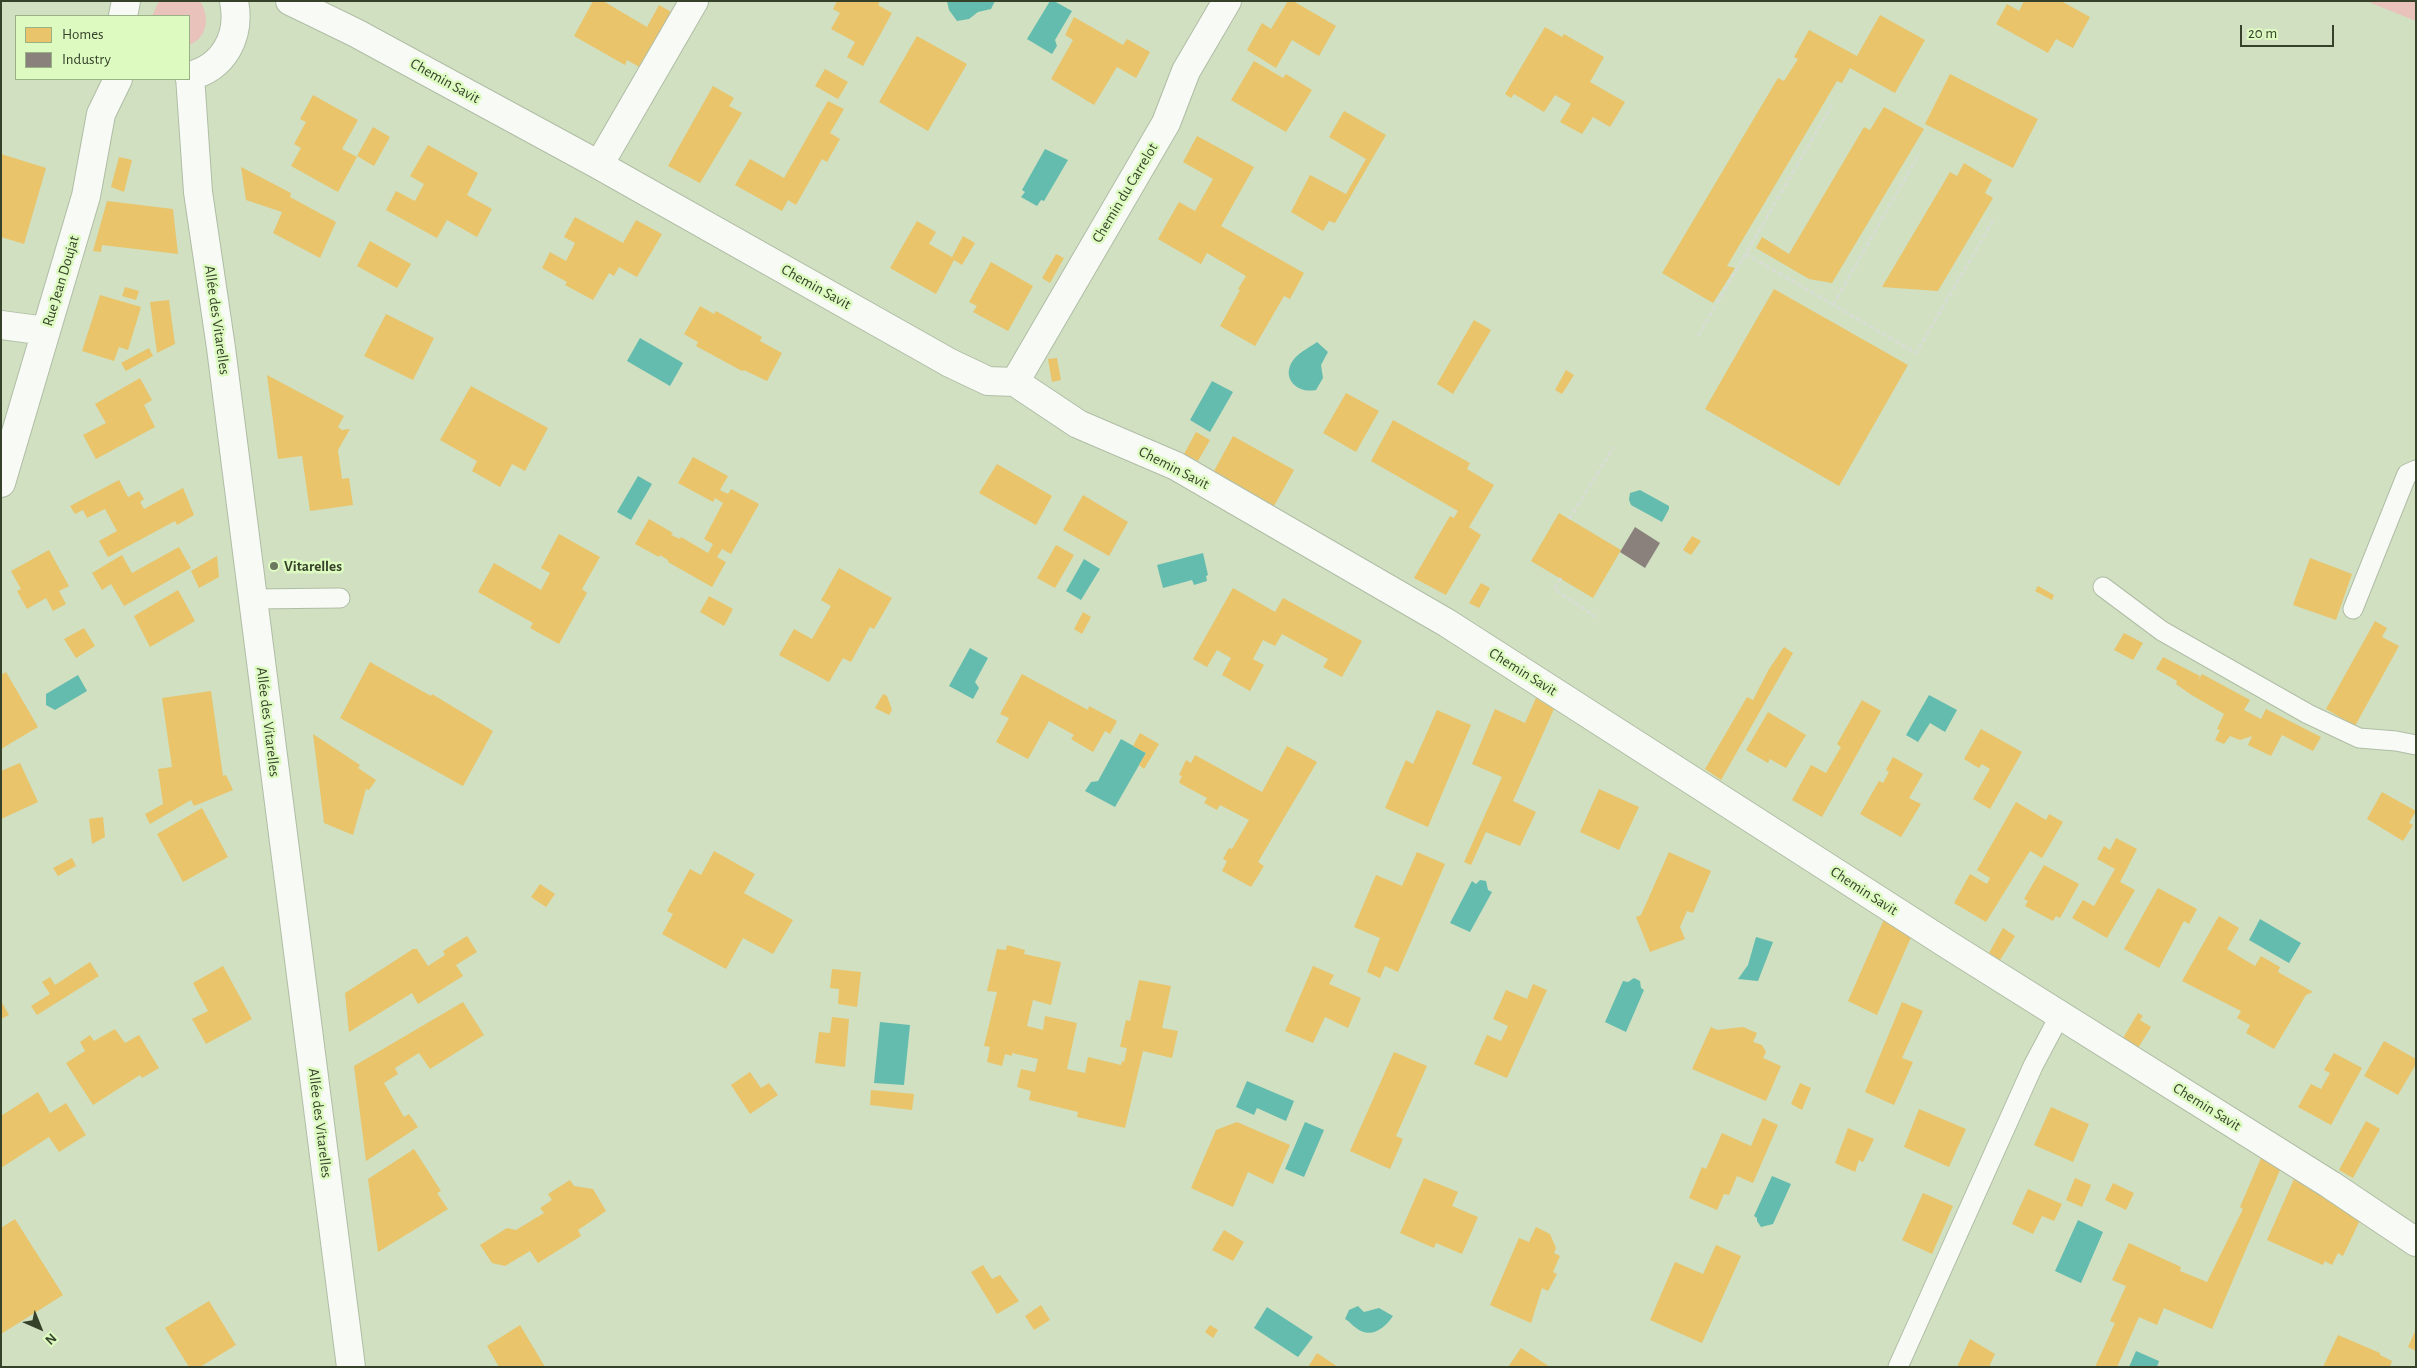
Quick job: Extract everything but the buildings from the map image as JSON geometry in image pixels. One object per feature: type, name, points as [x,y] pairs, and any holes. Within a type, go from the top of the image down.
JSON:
[{"type":"street","points":[[123,15],[126,1]]},
{"type":"street","points":[[190,76],[213,66],[229,47],[236,22],[234,1]]},
{"type":"street","name":"Chemin Savit","points":[[290,1],[356,33],[599,165],[950,363],[988,381],[1015,382],[1078,424],[1176,466],[1447,623],[2060,1015],[2331,1184],[2416,1242]]},
{"type":"street","points":[[599,165],[694,1]]},
{"type":"street","name":"Chemin du Carrelot","points":[[1015,382],[1166,124],[1186,71],[1227,1]]},
{"type":"street","name":"Rue Jean Doujat","points":[[1,483],[86,196],[101,114],[118,80]]},
{"type":"street","name":"Allée des Vitarelles","points":[[189,80],[198,192],[221,348],[351,1367]]},
{"type":"street","points":[[1,325],[46,331]]},
{"type":"lane","points":[[2353,609],[2408,474],[2416,470]]},
{"type":"lane","points":[[2103,588],[2162,631],[2308,714],[2358,738],[2396,741],[2416,745]]},
{"type":"lane","points":[[253,599],[340,598]]},
{"type":"lane","points":[[1898,1367],[2033,1066],[2060,1015]]},
{"type":"path","points":[[1698,336],[1832,105]]},
{"type":"path","points":[[1833,304],[1919,154]]},
{"type":"path","points":[[1746,254],[1916,353],[1994,219]]},
{"type":"path","points":[[1569,519],[1614,447]]},
{"type":"path","points":[[1560,578],[1554,589],[1596,617]]},
{"type":"shaded area","points":[[159,1],[200,1],[206,20],[200,37],[190,44],[190,15],[152,15]]},
{"type":"shaded area","points":[[2366,1],[2416,1],[2416,21]]},
{"type":"water","points":[[947,1],[995,1],[991,9],[978,12],[969,19],[957,21],[949,10]]},
{"type":"water","points":[[1050,1],[1054,1],[1072,11],[1055,40],[1057,46],[1052,54],[1027,39]]},
{"type":"water","points":[[1045,149],[1068,160],[1044,201],[1041,200],[1037,206],[1021,197],[1025,192],[1022,190]]},
{"type":"water","points":[[640,338],[683,363],[670,386],[627,361]]},
{"type":"water","points":[[1317,342],[1328,352],[1321,365],[1323,378],[1316,390],[1309,391],[1292,383],[1289,372],[1296,356]]},
{"type":"water","points":[[1212,381],[1233,392],[1210,432],[1190,420]]},
{"type":"water","points":[[638,476],[652,484],[631,520],[617,512]]},
{"type":"water","points":[[1640,490],[1669,506],[1662,522],[1631,505],[1629,500],[1630,493]]},
{"type":"water","points":[[1203,553],[1208,575],[1206,576],[1207,581],[1194,585],[1192,580],[1163,588],[1157,565]]},
{"type":"water","points":[[1084,559],[1100,569],[1081,600],[1066,591]]},
{"type":"water","points":[[970,648],[988,658],[975,682],[979,688],[973,699],[949,686]]},
{"type":"water","points":[[78,675],[87,691],[55,710],[46,705],[46,694]]},
{"type":"water","points":[[1929,695],[1957,710],[1945,732],[1930,723],[1918,742],[1906,735]]},
{"type":"water","points":[[1121,739],[1146,753],[1115,807],[1085,791],[1091,782],[1098,781]]},
{"type":"water","points":[[1480,880],[1486,881],[1488,890],[1492,892],[1470,932],[1450,923],[1472,881],[1476,884]]},
{"type":"water","points":[[2260,919],[2301,943],[2289,963],[2249,940]]},
{"type":"water","points":[[1756,937],[1773,942],[1758,981],[1738,979],[1748,965]]},
{"type":"water","points":[[1634,978],[1640,981],[1641,988],[1644,990],[1626,1032],[1605,1022],[1623,981],[1628,982]]},
{"type":"water","points":[[880,1022],[910,1025],[904,1085],[874,1083]]},
{"type":"water","points":[[1247,1081],[1294,1101],[1286,1121],[1257,1108],[1254,1115],[1236,1107]]},
{"type":"water","points":[[1305,1122],[1324,1130],[1304,1177],[1285,1169]]},
{"type":"water","points":[[1772,1176],[1791,1184],[1773,1224],[1761,1227],[1754,1216]]},
{"type":"water","points":[[2078,1220],[2103,1232],[2081,1283],[2055,1271]]},
{"type":"water","points":[[1358,1306],[1364,1312],[1379,1308],[1393,1316],[1381,1329],[1366,1333],[1345,1319],[1349,1310]]},
{"type":"water","points":[[1267,1307],[1313,1337],[1298,1357],[1254,1328]]},
{"type":"water","points":[[2136,1351],[2159,1361],[2157,1367],[2129,1367]]},
{"type":"place","name":"Vitarelles","points":[[274,566]]}]
